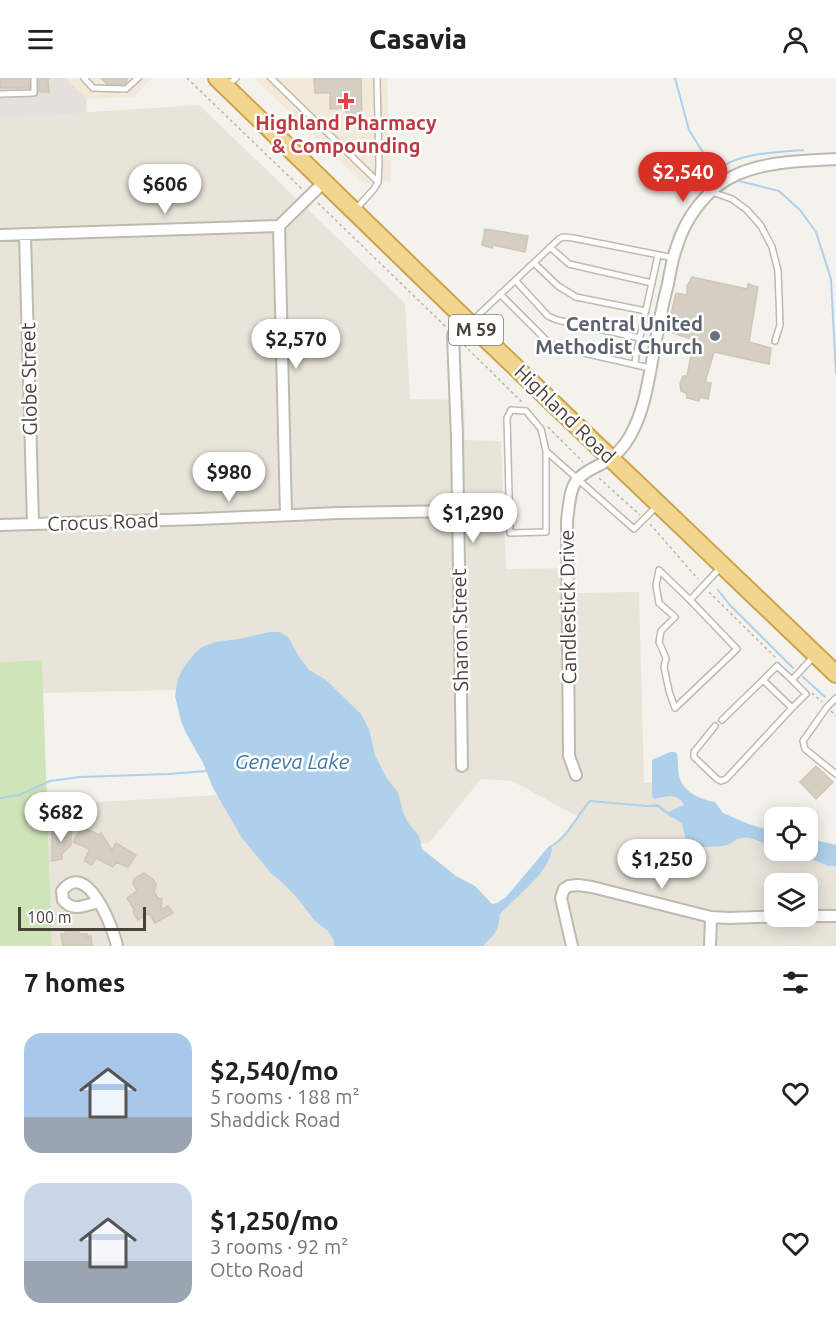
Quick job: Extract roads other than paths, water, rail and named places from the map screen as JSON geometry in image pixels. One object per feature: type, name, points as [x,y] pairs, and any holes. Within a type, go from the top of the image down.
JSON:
[{"type":"highway","name":"Highland Road","points":[[226,81],[324,182],[836,674]]},
{"type":"street","points":[[577,480],[591,469],[611,459],[628,441],[636,424],[644,399],[676,247],[698,206],[711,191],[739,173],[760,166],[836,159]]},
{"type":"street","points":[[0,235],[279,226],[324,182]]},
{"type":"street","points":[[279,226],[286,515]]},
{"type":"street","name":"Globe Street","points":[[25,235],[33,524]]},
{"type":"street","name":"Sharon Street","points":[[462,765],[453,334],[466,320]]},
{"type":"street","name":"Candlestick Drive","points":[[576,775],[569,756],[567,520],[577,480]]},
{"type":"street","name":"Crocus Road","points":[[0,525],[458,511]]},
{"type":"street","points":[[572,946],[561,898],[564,889],[569,886],[592,887],[711,917],[764,917]]},
{"type":"street","points":[[98,903],[112,928],[117,946]]},
{"type":"street","points":[[818,916],[836,916]]},
{"type":"street","points":[[710,946],[711,917]]},
{"type":"lane","points":[[0,94],[34,93],[34,78]]},
{"type":"lane","points":[[84,78],[93,88],[126,89],[138,78]]},
{"type":"lane","points":[[271,78],[378,182]]},
{"type":"lane","points":[[354,211],[378,182],[377,78]]},
{"type":"lane","points":[[711,191],[732,199],[747,210],[761,226],[772,247],[778,271],[780,325],[775,341]]},
{"type":"lane","points":[[466,320],[500,294],[563,237],[674,258]]},
{"type":"lane","points":[[550,247],[569,264],[652,283]]},
{"type":"lane","points":[[635,365],[658,255]]},
{"type":"lane","points":[[534,263],[558,286],[576,297],[645,311]]},
{"type":"lane","points":[[515,280],[548,316],[640,338]]},
{"type":"lane","points":[[500,294],[550,344],[650,368]]},
{"type":"lane","points":[[546,452],[546,532],[510,533],[507,418],[511,410],[526,411],[541,429],[546,452],[634,529],[658,505]]},
{"type":"lane","points":[[690,600],[722,566]]},
{"type":"lane","points":[[659,570],[690,600],[737,649],[675,708],[664,668],[666,658],[659,642],[661,631],[675,617],[659,603],[656,585],[659,570]]},
{"type":"lane","points":[[792,680],[815,654]]},
{"type":"lane","points":[[715,726],[694,752],[694,757],[717,780],[721,781],[726,779],[806,694],[777,666],[722,720]]},
{"type":"lane","points":[[763,680],[792,708]]},
{"type":"lane","points":[[836,698],[803,741],[806,749],[836,774]]},
{"type":"water","name":"Geneva Lake","points":[[280,632],[288,637],[309,670],[326,680],[361,714],[369,729],[375,755],[386,777],[398,793],[403,812],[419,836],[422,849],[456,876],[475,886],[492,904],[506,897],[552,845],[547,864],[500,914],[495,932],[483,946],[334,946],[334,941],[328,931],[315,921],[242,838],[213,788],[203,763],[186,733],[175,696],[182,670],[202,647],[215,642]]},
{"type":"water","points":[[675,752],[682,784],[700,798],[715,802],[723,813],[764,829],[764,844],[746,838],[722,846],[691,845],[687,841],[682,824],[658,807],[647,807],[658,804],[668,812],[684,805],[674,797],[654,799],[652,797],[652,760]]},
{"type":"water","points":[[818,840],[836,845],[836,866],[816,861],[818,861]]},
{"type":"waterway","points":[[675,78],[689,130],[704,154],[728,175]]},
{"type":"waterway","points":[[720,169],[748,156],[803,150]]},
{"type":"waterway","points":[[735,180],[779,191],[800,210],[816,232],[831,279],[836,374]]},
{"type":"waterway","points":[[718,590],[793,668]]},
{"type":"waterway","points":[[803,677],[825,697]]},
{"type":"waterway","points":[[0,798],[19,795],[50,781],[80,777],[207,771]]},
{"type":"waterway","points":[[552,846],[564,836],[590,801],[647,806]]},
{"type":"place","name":"Highland Pharmacy & Compounding","points":[[346,101]]},
{"type":"place","name":"Central United Methodist Church","points":[[715,336]]}]
